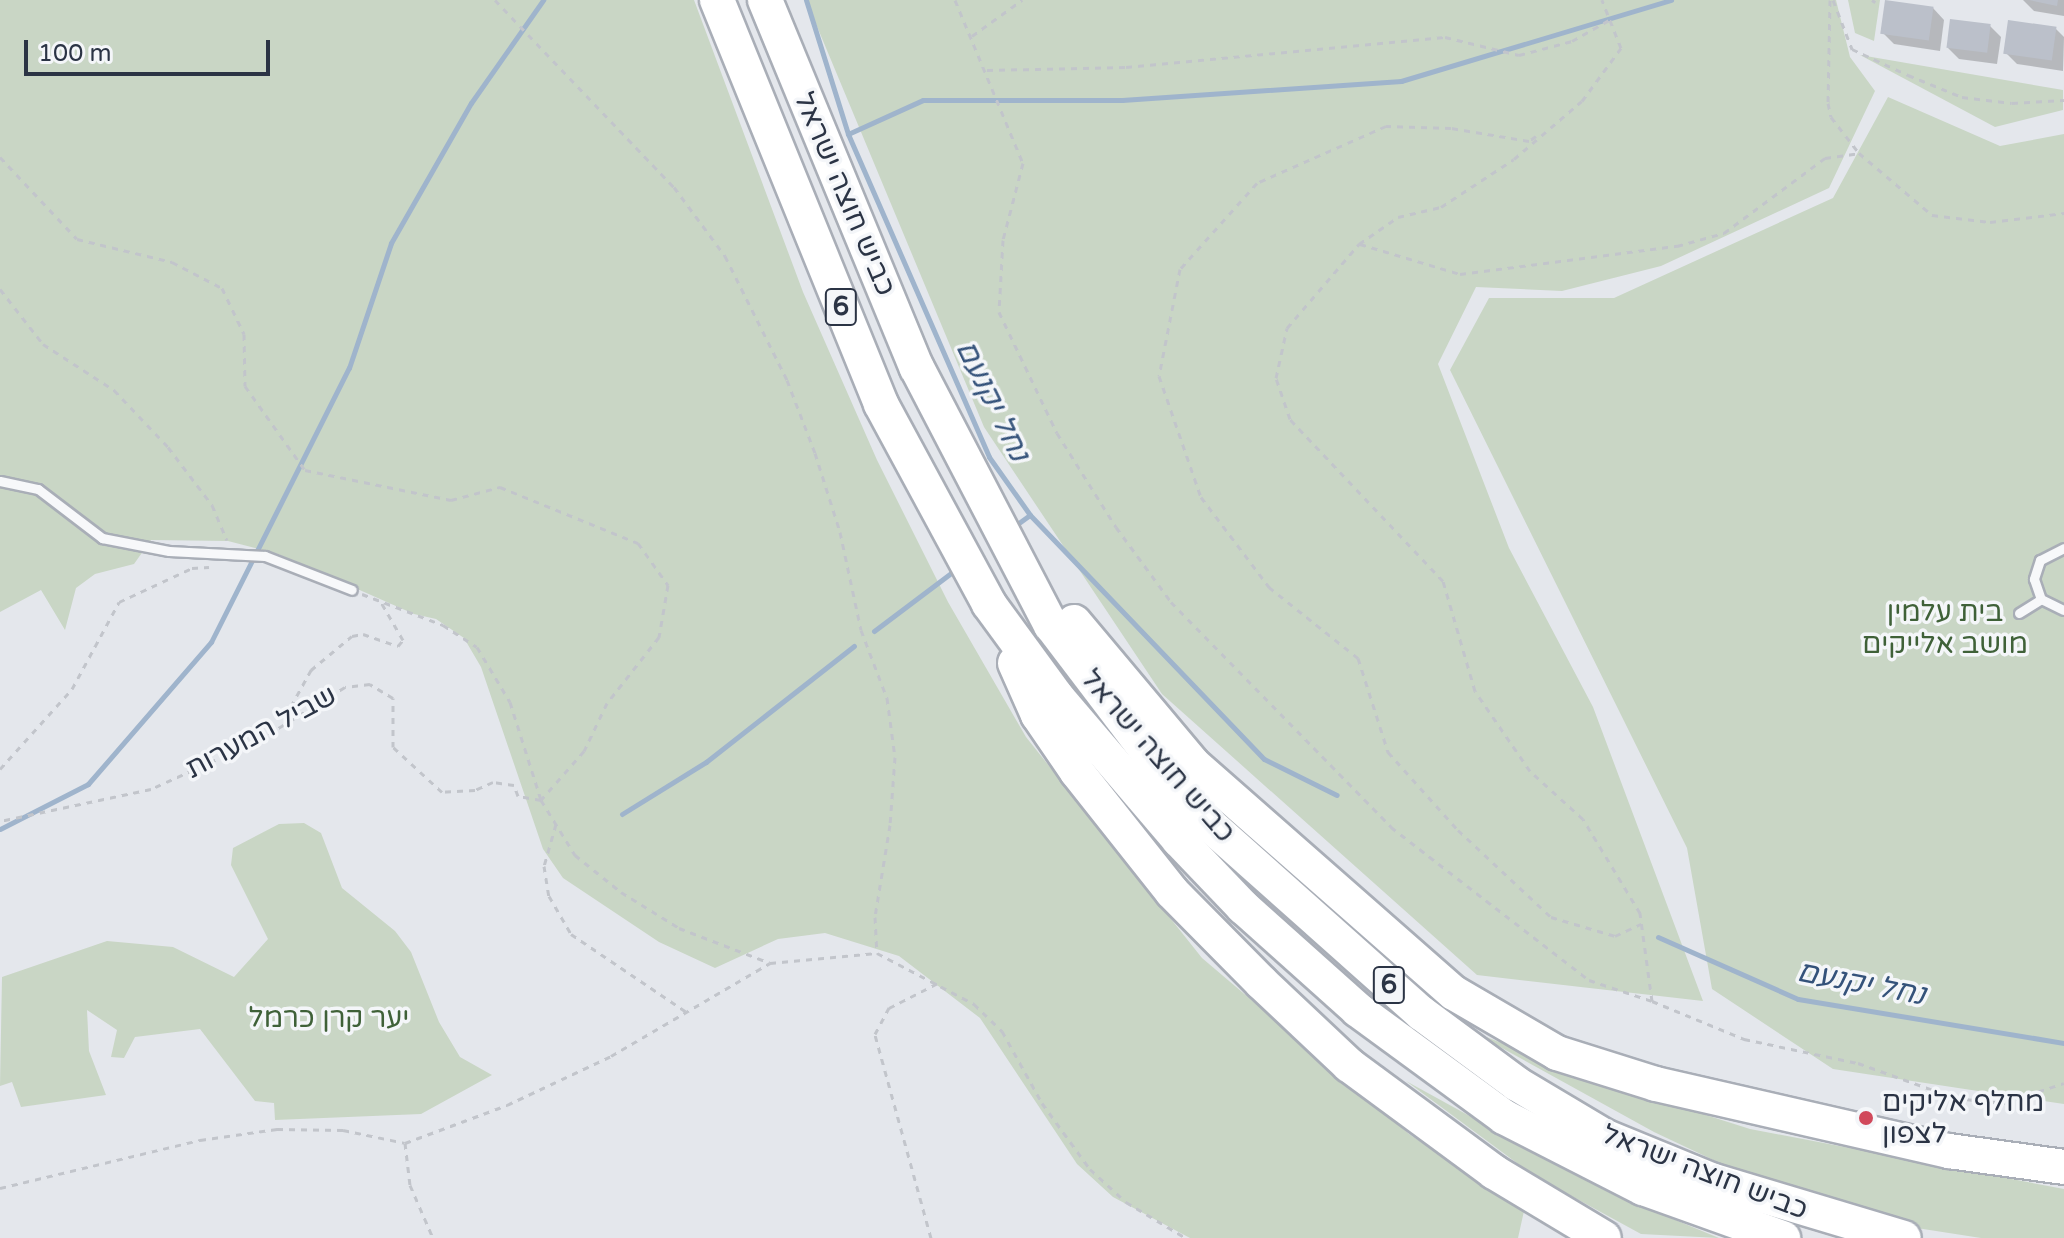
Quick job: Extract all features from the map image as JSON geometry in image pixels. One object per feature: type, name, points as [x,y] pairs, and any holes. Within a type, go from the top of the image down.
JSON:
[{"type":"highway","name":"כביש חוצה ישראל","points":[[717,0],[881,404],[989,604],[1057,697],[1179,840],[1243,907],[1358,1010],[1504,1117],[1557,1147],[1643,1188],[1783,1238]]},
{"type":"highway","name":"כביש חוצה ישראל","points":[[765,0],[917,368],[1051,625],[1148,753],[1210,825],[1421,1013],[1517,1084],[1606,1137],[1714,1181],[1904,1238]]},
{"type":"highway","points":[[1014,549],[1193,764],[1454,993],[1557,1053],[1656,1084],[1949,1151],[2064,1167]]},
{"type":"highway","points":[[989,604],[1038,715],[1172,892],[1349,1065],[1494,1172],[1604,1238]]},
{"type":"highway","points":[[1949,1151],[2064,1153]]},
{"type":"lane","points":[[0,481],[38,489],[102,538],[169,551],[265,556],[352,590]]},
{"type":"lane","points":[[2041,599],[2036,569],[2061,548],[2064,539]]},
{"type":"lane","points":[[2041,599],[2064,610]]},
{"type":"lane","points":[[2019,613],[2041,599]]},
{"type":"path","points":[[495,0],[674,187],[725,256],[787,380],[819,466],[857,616],[887,698],[895,757],[890,825],[875,917],[877,953]]},
{"type":"path","points":[[955,0],[987,70],[1023,163],[1003,240],[999,312],[1057,433],[1116,527],[1171,602],[1391,827],[1589,980],[1652,1001],[1744,1039],[1858,1063],[1955,1098],[2004,1103],[2064,1083]]},
{"type":"path","points":[[972,36],[1022,0]]},
{"type":"path","points":[[1602,0],[1621,48],[1582,101],[1529,141],[1451,128],[1386,126],[1257,183],[1180,269],[1159,376],[1201,497],[1269,587],[1358,658],[1388,752],[1458,830],[1551,917],[1615,936],[1641,924]]},
{"type":"path","points":[[1832,0],[1852,49],[1908,75],[1962,97],[2012,103],[2064,100]]},
{"type":"path","points":[[1832,0],[1828,103],[1845,140],[1859,153],[1932,215],[1990,222],[2064,213]]},
{"type":"path","points":[[987,70],[1126,67],[1445,37],[1519,55],[1572,41],[1611,19]]},
{"type":"path","points":[[1545,129],[1514,159],[1441,207],[1398,217],[1359,244],[1287,328],[1276,378],[1290,419],[1443,581],[1475,691],[1530,771],[1583,819],[1640,913],[1652,1001]]},
{"type":"path","points":[[1359,244],[1460,274],[1677,246],[1724,233],[1825,158],[1859,153]]},
{"type":"path","points":[[0,157],[77,239],[172,262],[222,288],[244,334],[245,386],[305,470],[451,500],[500,487],[638,543],[668,585],[659,637],[607,703],[584,751],[541,800]]},
{"type":"path","points":[[0,289],[43,344],[114,390],[168,447],[212,505],[233,554]]},
{"type":"path","points":[[0,769],[72,689],[119,602],[192,568],[222,566]]},
{"type":"path","points":[[352,590],[443,625],[477,647],[510,702],[541,800],[575,855],[621,892],[679,928],[770,963]]},
{"type":"path","points":[[283,721],[311,670],[352,636],[363,634],[398,646],[403,640],[381,601]]},
{"type":"path","name":"שביל המערות","points":[[0,821],[151,789],[259,740],[283,721],[345,687],[370,684],[393,698],[393,747],[442,792],[475,790],[493,782],[514,785],[518,796],[541,800]]},
{"type":"path","points":[[556,824],[544,866],[549,896],[571,934],[686,1012]]},
{"type":"path","points":[[0,1188],[185,1143],[277,1129],[343,1130],[405,1143],[559,1081],[642,1041],[770,963],[877,953],[939,982],[974,1004],[1002,1031],[1042,1103],[1090,1169],[1138,1211],[1186,1238]]},
{"type":"path","points":[[931,1238],[875,1034],[889,1008],[939,982]]},
{"type":"path","points":[[405,1143],[410,1185],[433,1238]]},
{"type":"green space","points":[[0,0],[694,0],[803,292],[877,460],[948,602],[1026,737],[1202,958],[1409,1134],[1524,1211],[1518,1238],[1190,1238],[1113,1197],[1077,1164],[980,1018],[899,956],[825,933],[778,939],[715,968],[659,942],[563,878],[543,849],[481,667],[464,638],[436,619],[414,614],[278,554],[228,541],[151,540],[134,564],[95,574],[76,588],[65,630],[41,590],[0,612]]},
{"type":"green space","points":[[806,0],[1836,0],[1850,57],[1875,91],[1829,188],[1661,266],[1562,291],[1476,287],[1438,364],[1509,548],[1593,707],[1703,1001],[1477,975],[1162,694],[984,427]]},
{"type":"green space","points":[[1848,0],[1880,0],[1874,41],[1855,33]]},
{"type":"green space","points":[[1860,55],[2063,90],[2063,110],[1995,127]]},
{"type":"green space","name":"בית עלמין מושב אלייקים","points":[[1888,97],[2000,146],[2064,134],[2064,1104],[1833,1069],[1712,989],[1687,848],[1450,370],[1489,298],[1614,298],[1833,198]]},
{"type":"green space","name":"יער קרן כרמל","points":[[304,823],[321,833],[342,888],[395,931],[411,952],[439,1022],[460,1057],[492,1075],[421,1114],[275,1120],[274,1103],[255,1101],[200,1029],[135,1037],[124,1058],[111,1057],[117,1030],[87,1010],[89,1051],[106,1095],[21,1107],[12,1082],[0,1086],[2,977],[107,941],[173,947],[234,977],[268,939],[231,865],[233,848],[279,824]]},
{"type":"green space","points":[[1471,1031],[1602,1082],[1750,1129],[2064,1189],[2064,1238],[1981,1238],[1891,1224],[1760,1182],[1654,1132]]},
{"type":"green space","points":[[1406,1081],[1610,1193],[1719,1238],[1641,1234],[1533,1175]]},
{"type":"building","points":[[1885,0],[1934,7],[1929,40],[1880,34]]},
{"type":"building","points":[[2029,0],[2058,0],[2057,6]]},
{"type":"building","points":[[1950,19],[1991,24],[1987,53],[1946,48]]},
{"type":"building","points":[[2008,20],[2057,27],[2052,60],[2003,54]]},
{"type":"waterway","points":[[0,829],[88,784],[211,642],[349,368],[391,243],[471,103],[543,0]]},
{"type":"waterway","name":"נחל יקנעם","points":[[806,0],[848,134],[989,457],[1030,515],[1264,759],[1337,795]]},
{"type":"waterway","points":[[848,134],[923,100],[1122,100],[1401,81],[1671,0]]},
{"type":"waterway","points":[[1016,525],[1030,515]]},
{"type":"waterway","points":[[874,631],[951,573]]},
{"type":"waterway","points":[[622,814],[706,762],[854,646]]},
{"type":"waterway","name":"נחל יקנעם","points":[[1658,937],[1798,999],[2064,1043]]},
{"type":"place","name":"מחלף אליקים לצפון","points":[[1866,1118]]}]
